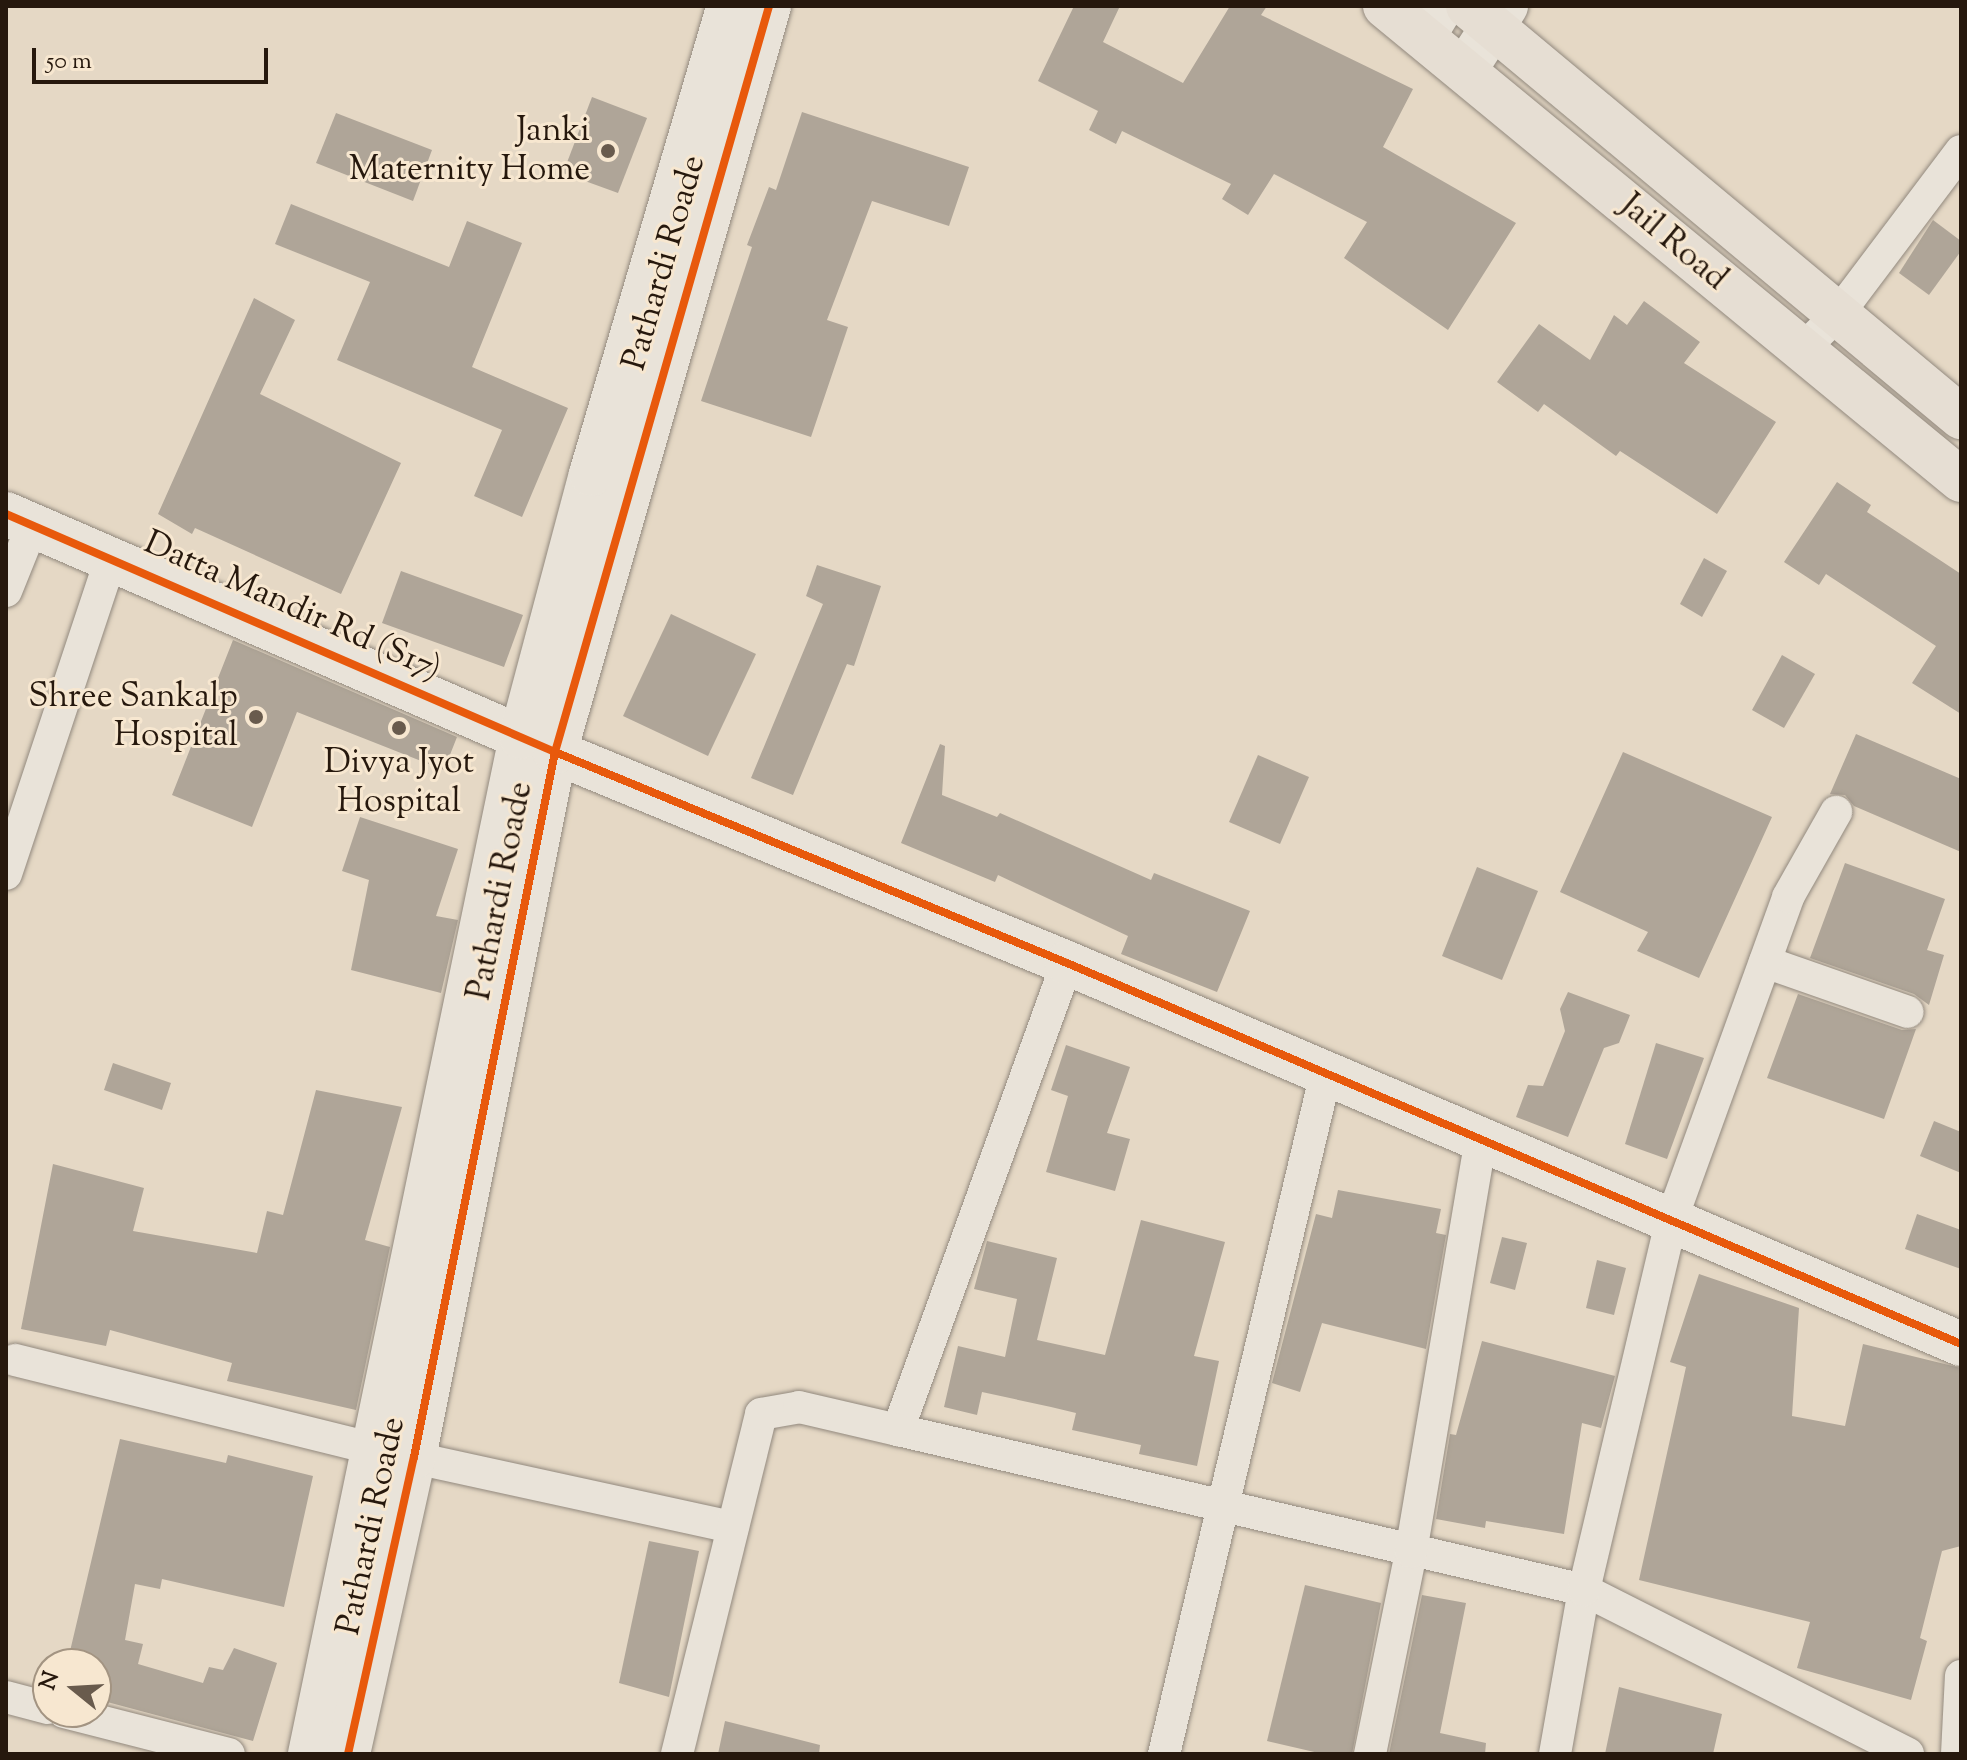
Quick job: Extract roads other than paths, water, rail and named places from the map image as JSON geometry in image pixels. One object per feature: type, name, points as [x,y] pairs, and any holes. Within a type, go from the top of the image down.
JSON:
[{"type":"main road","name":"Jail Road","points":[[1385,6],[1433,20],[1466,68],[1801,351],[1961,480]]},
{"type":"main road","points":[[1489,13],[1961,417]]},
{"type":"street","points":[[538,744],[591,474],[729,6]]},
{"type":"street","name":"Pathardi Roade","points":[[348,1754],[394,1453],[538,744],[769,6]]},
{"type":"street","points":[[1466,68],[1489,13]]},
{"type":"street","points":[[1801,351],[1838,314],[1961,151]]},
{"type":"street","points":[[6,591],[20,519]]},
{"type":"street","name":"Datta Mandir Rd (S17)","points":[[20,519],[112,556],[538,744],[1067,963],[1961,1344]]},
{"type":"street","points":[[6,874],[112,556]]},
{"type":"street","points":[[1555,1754],[1584,1590],[1671,1221],[1788,897],[1836,812]]},
{"type":"street","points":[[1765,962],[1908,1012]]},
{"type":"street","points":[[898,1430],[1067,963]]},
{"type":"street","points":[[1164,1754],[1221,1503],[1326,1073]]},
{"type":"street","points":[[1370,1754],[1411,1552],[1481,1140]]},
{"type":"street","points":[[15,1360],[394,1453],[733,1527]]},
{"type":"street","points":[[677,1754],[761,1414],[799,1407],[1584,1590],[1908,1754]]},
{"type":"street","points":[[310,1754],[394,1453]]},
{"type":"street","points":[[1957,1754],[1961,1676]]},
{"type":"street","points":[[6,1697],[32,1704]]},
{"type":"street","points":[[112,1724],[229,1754]]},
{"type":"place","name":"Janki Maternity Home","points":[[608,151]]},
{"type":"place","name":"Shree Sankalp Hospital","points":[[256,717]]},
{"type":"place","name":"Divya Jyot Hospital","points":[[399,728]]}]
